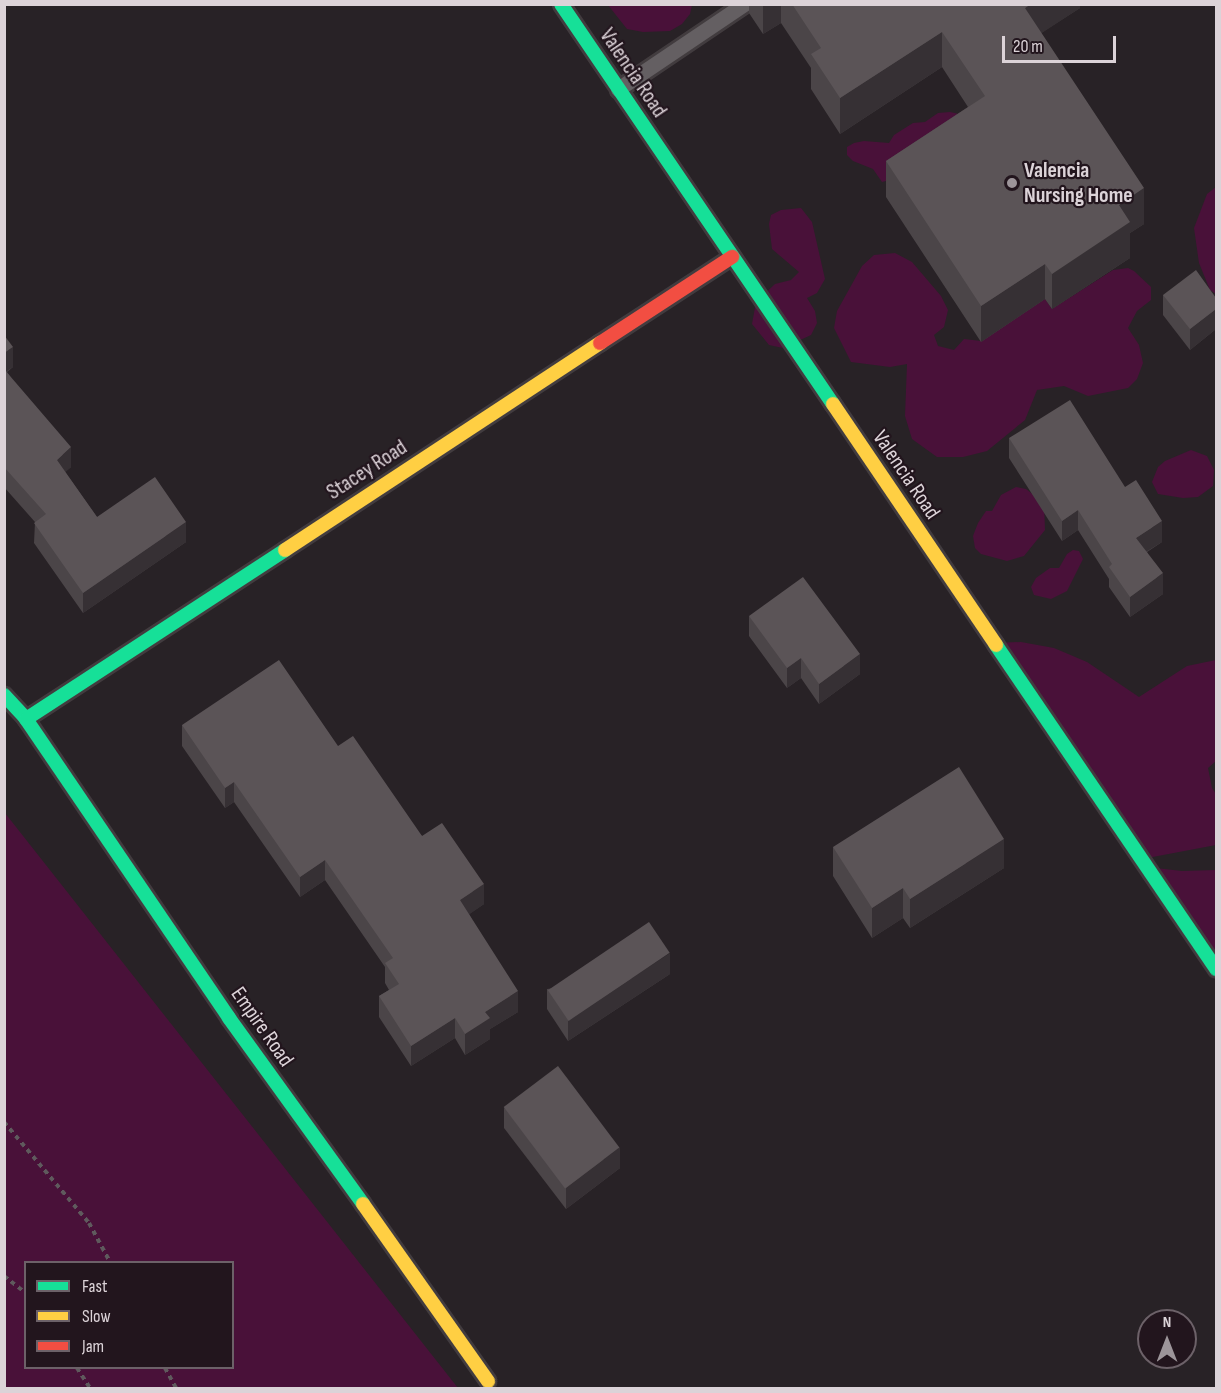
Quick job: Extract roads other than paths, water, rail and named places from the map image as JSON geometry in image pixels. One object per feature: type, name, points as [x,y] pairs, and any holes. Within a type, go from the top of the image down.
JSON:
[{"type":"street","name":"Valencia Road","points":[[561,4],[1216,969]]},
{"type":"street","name":"Stacey Road","points":[[26,719],[732,257]]},
{"type":"street","name":"Empire Road","points":[[4,695],[26,719],[229,1018],[488,1381]]},
{"type":"lane","points":[[618,89],[744,4]]},
{"type":"place","name":"Valencia Nursing Home","points":[[1012,183]]}]
